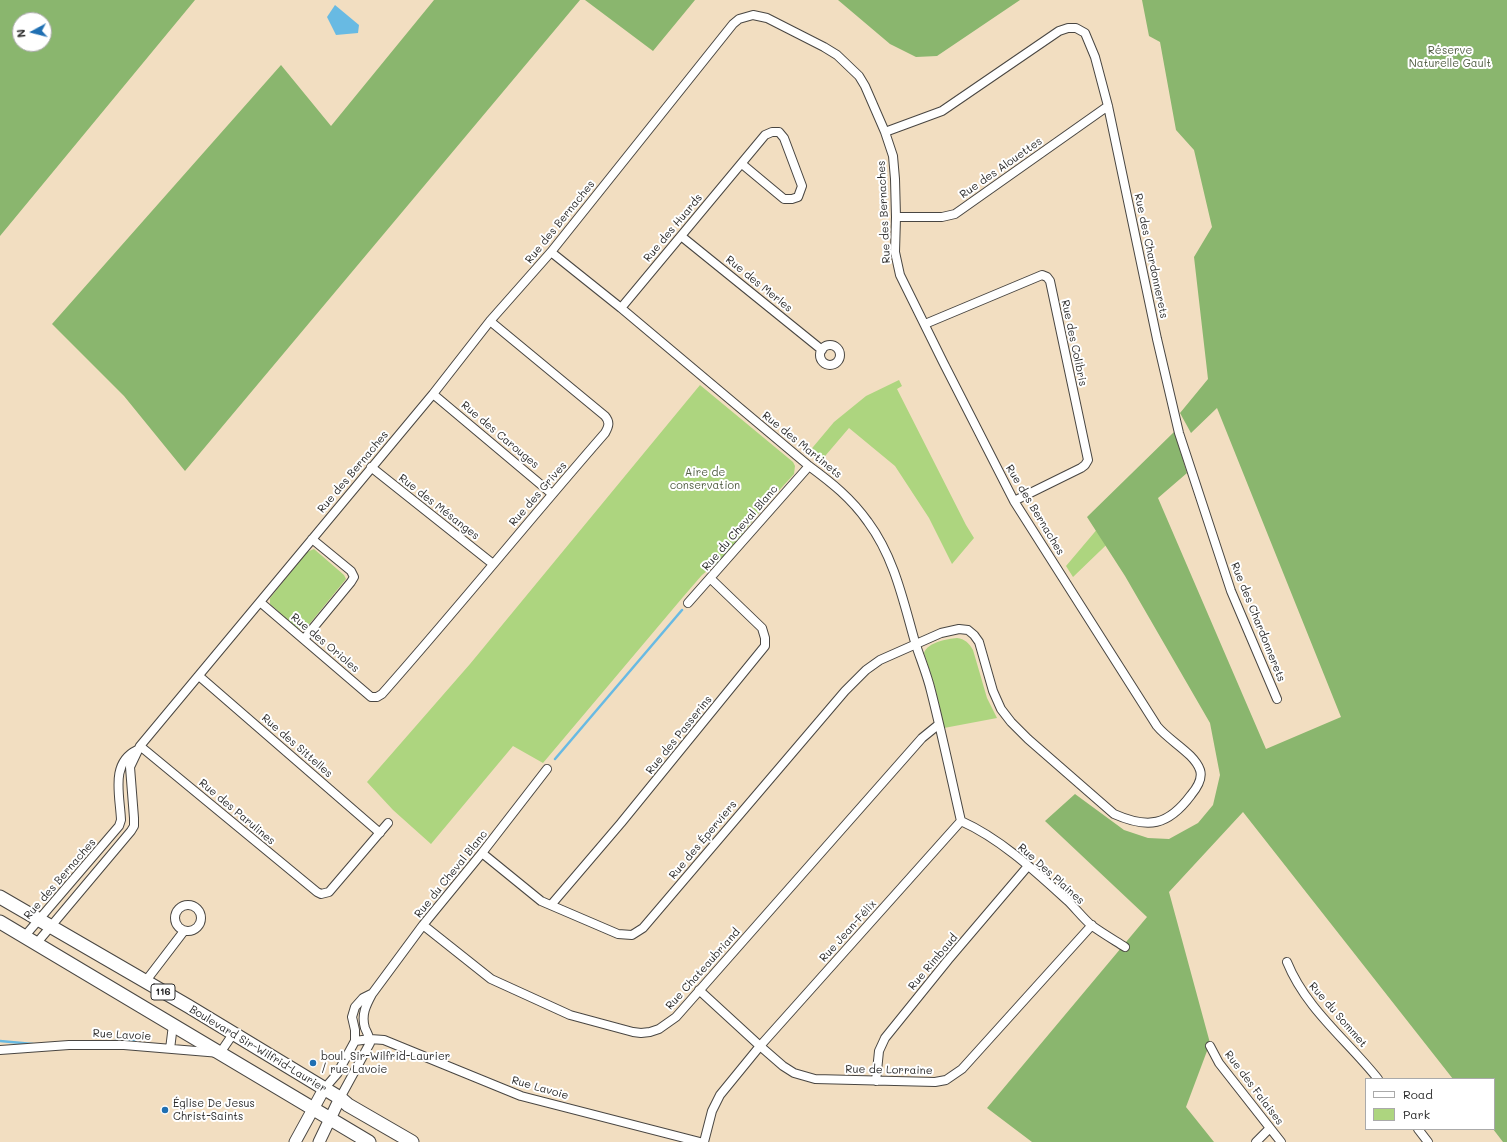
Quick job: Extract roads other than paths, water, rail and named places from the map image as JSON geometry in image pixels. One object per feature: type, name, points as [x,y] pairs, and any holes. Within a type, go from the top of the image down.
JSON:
[{"type":"main road","name":"Boulevard Sir-Wilfrid-Laurier","points":[[0,897],[233,1034],[340,1098],[348,1105],[412,1142]]},
{"type":"main road","name":"Boulevard Sir-Wilfrid-Laurier","points":[[0,922],[369,1142]]},
{"type":"street","name":"Rue des Bernaches","points":[[36,944],[134,826],[130,767],[139,748],[433,394],[490,321],[551,252],[733,24],[739,19],[753,15],[767,18],[837,55],[854,71],[865,86],[885,132],[894,164],[896,217],[895,252],[900,275],[1014,501],[1157,726],[1197,764],[1200,772],[1197,788],[1186,803],[1173,815],[1163,820],[1137,823],[1114,814],[1028,739],[1001,710],[994,696],[979,642],[974,635],[968,630],[959,629],[941,633],[916,644]]},
{"type":"street","name":"Rue des Chardonnerets","points":[[885,132],[942,112],[1059,31],[1068,28],[1076,28],[1085,33],[1095,57],[1108,106],[1157,339],[1179,433],[1231,591],[1277,699]]},
{"type":"street","name":"Rue des Alouettes","points":[[896,217],[942,217],[956,214],[1108,106]]},
{"type":"street","name":"Rue des Huards","points":[[621,308],[765,135],[772,132],[779,132],[784,138],[802,186],[798,197],[784,199],[742,164]]},
{"type":"street","name":"Rue des Merles","points":[[681,236],[822,350]]},
{"type":"street","name":"Rue des Martinets","points":[[551,252],[621,308],[809,466],[838,488],[856,507],[881,543],[893,568],[931,690],[938,725]]},
{"type":"street","name":"Rue des Colibris","points":[[925,324],[1042,275],[1047,277],[1050,281],[1088,460],[1081,468],[1014,501]]},
{"type":"street","name":"Rue des Grives","points":[[377,697],[382,694],[422,650],[605,433],[608,427],[609,421],[606,416],[490,321]]},
{"type":"street","name":"Rue des Carouges","points":[[433,394],[552,494]]},
{"type":"street","name":"Rue du Cheval Blanc","points":[[688,603],[809,466]]},
{"type":"street","name":"Rue des Mésanges","points":[[371,467],[493,564]]},
{"type":"street","points":[[304,638],[354,577],[351,571],[312,539]]},
{"type":"street","name":"Rue des Passerins","points":[[551,905],[621,823],[765,646],[765,638],[762,628],[710,578]]},
{"type":"street","name":"Rue des Orioles","points":[[260,602],[304,638],[371,697],[377,697]]},
{"type":"street","name":"Rue des Éperviers","points":[[482,853],[541,901],[618,934],[632,935],[639,931],[845,691],[866,670],[880,660],[916,644]]},
{"type":"street","name":"Rue des Sittelles","points":[[199,676],[380,832]]},
{"type":"street","points":[[938,725],[961,821]]},
{"type":"street","name":"Rue Chateaubriand","points":[[423,925],[491,979],[570,1015],[633,1032],[650,1032],[667,1024],[676,1017],[922,738],[938,725]]},
{"type":"street","name":"Rue des Bernaches","points":[[24,937],[120,826],[121,820],[118,777],[120,768],[129,754],[139,748]]},
{"type":"street","name":"Rue des Parulines","points":[[139,748],[321,894],[329,892],[380,832]]},
{"type":"street","name":"Rue du Cheval Blanc","points":[[370,1039],[363,1019],[366,1004],[372,994],[423,925],[482,853],[547,769]]},
{"type":"street","name":"Rue Des Plaines","points":[[961,821],[992,837],[1028,866],[1092,925],[1125,947]]},
{"type":"street","name":"Rue Jean-Félix","points":[[704,1142],[712,1111],[720,1095],[760,1046],[961,821]]},
{"type":"street","points":[[380,832],[388,823]]},
{"type":"street","name":"Rue des Bernaches","points":[[112,835],[121,843]]},
{"type":"street","name":"Rue Rimbaud","points":[[876,1081],[879,1051],[885,1038],[948,960],[1028,866]]},
{"type":"street","name":"Rue de Lorraine","points":[[699,990],[760,1046],[783,1066],[794,1073],[815,1079],[935,1082],[946,1080],[962,1069],[1092,925]]},
{"type":"street","points":[[145,982],[184,931]]},
{"type":"street","name":"Rue du Sommet","points":[[1287,962],[1293,978],[1306,998],[1377,1078]]},
{"type":"street","name":"Rue du Cheval Blanc","points":[[355,1041],[352,1012],[359,1003],[372,994]]},
{"type":"street","points":[[170,1049],[173,1025]]},
{"type":"street","points":[[220,1053],[233,1034]]},
{"type":"street","points":[[319,1142],[340,1098],[368,1048],[370,1039]]},
{"type":"street","name":"Rue Lavoie","points":[[355,1041],[370,1039],[384,1040],[521,1096],[700,1142]]},
{"type":"street","points":[[295,1142],[312,1109],[324,1089],[337,1074],[355,1041]]},
{"type":"street","name":"Rue Lavoie","points":[[0,1050],[69,1045],[124,1045],[220,1053]]},
{"type":"street","name":"Rue des Falaises","points":[[1210,1046],[1219,1063],[1281,1142]]},
{"type":"street","points":[[1256,1142],[1270,1128]]},
{"type":"street","points":[[1419,1130],[1428,1142]]},
{"type":"water","points":[[335,5],[359,25],[358,33],[336,35],[327,17]]},
{"type":"waterway","points":[[555,759],[682,610]]},
{"type":"waterway","points":[[114,1041],[136,1040]]},
{"type":"waterway","points":[[0,1041],[33,1044]]},
{"type":"place","name":"boul. Sir-Wilfrid-Laurier / rue Lavoie","points":[[313,1063]]},
{"type":"place","name":"Église De Jesus Christ-Saints","points":[[165,1110]]},
{"type":"park label","name":"Réserve Naturelle Gault","points":[[1450,57]]},
{"type":"park label","name":"Aire de conservation","points":[[705,479]]}]
